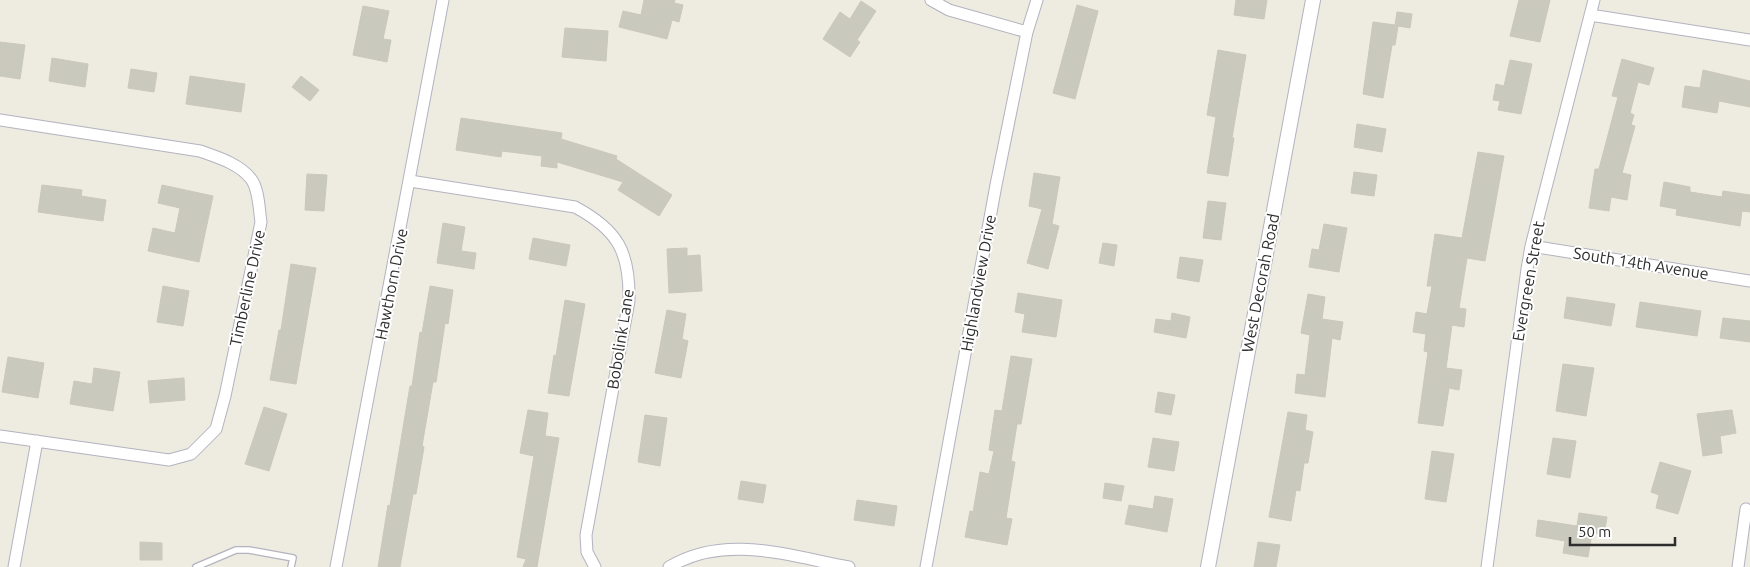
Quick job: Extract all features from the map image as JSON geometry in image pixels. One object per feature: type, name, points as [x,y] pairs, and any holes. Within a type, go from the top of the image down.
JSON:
[{"type":"street","name":"Hawthorn Drive","points":[[336,567],[443,0]]},
{"type":"street","points":[[931,0],[949,10],[1027,32]]},
{"type":"street","name":"Highlandview Drive","points":[[926,567],[994,194],[1027,32],[1037,0]]},
{"type":"street","name":"West Decorah Road","points":[[1208,567],[1313,0]]},
{"type":"street","name":"Evergreen Street","points":[[1487,567],[1531,246],[1594,0]]},
{"type":"street","points":[[1590,15],[1750,40]]},
{"type":"street","name":"Timberline Drive","points":[[0,120],[200,151],[230,162],[252,180],[258,199],[261,222],[225,396],[216,429],[192,454],[169,460],[0,436]]},
{"type":"street","name":"Bobolink Lane","points":[[410,181],[575,208],[592,216],[608,229],[620,244],[630,282],[629,301],[586,535],[587,552],[594,567]]},
{"type":"street","name":"South 14th Avenue","points":[[1531,246],[1750,281]]},
{"type":"street","points":[[14,567],[37,441]]},
{"type":"street","points":[[1738,567],[1746,509]]},
{"type":"street","points":[[669,567],[680,560],[706,551],[731,548],[767,551],[849,567]]},
{"type":"lane","points":[[196,567],[236,550],[249,550],[293,558],[291,567]]},
{"type":"building","points":[[644,0],[675,0],[674,3],[683,5],[679,22],[672,20],[667,39],[619,27],[623,11],[641,15]]},
{"type":"building","points":[[1236,0],[1267,0],[1264,19],[1234,15]]},
{"type":"building","points":[[1519,0],[1550,0],[1540,42],[1510,36]]},
{"type":"building","points":[[861,1],[876,11],[857,40],[860,42],[850,57],[823,39],[840,12],[850,19]]},
{"type":"building","points":[[1077,5],[1098,11],[1075,99],[1053,93]]},
{"type":"building","points":[[363,6],[389,11],[383,39],[391,40],[387,62],[353,55]]},
{"type":"building","points":[[1397,12],[1412,14],[1410,28],[1398,26],[1395,45],[1392,45],[1383,98],[1363,94],[1373,22],[1395,25]]},
{"type":"building","points":[[565,28],[608,31],[606,61],[562,57]]},
{"type":"building","points":[[0,42],[25,45],[20,79],[0,76]]},
{"type":"building","points":[[1218,50],[1246,55],[1232,138],[1234,138],[1228,176],[1207,173],[1216,117],[1207,115]]},
{"type":"building","points":[[52,58],[88,64],[85,87],[49,81]]},
{"type":"building","points":[[1622,59],[1654,68],[1649,85],[1638,82],[1630,113],[1634,115],[1631,125],[1635,126],[1622,173],[1631,175],[1627,200],[1611,197],[1609,211],[1589,208],[1595,169],[1599,169],[1618,97],[1612,96]]},
{"type":"building","points":[[1510,60],[1532,64],[1521,114],[1498,110],[1500,101],[1493,100],[1496,84],[1504,86]]},
{"type":"building","points":[[131,69],[157,73],[154,92],[128,88]]},
{"type":"building","points":[[1703,70],[1750,81],[1750,107],[1719,101],[1717,113],[1682,107],[1685,86],[1700,88]]},
{"type":"building","points":[[190,76],[245,84],[241,112],[186,104]]},
{"type":"building","points":[[301,76],[319,90],[310,101],[292,87]]},
{"type":"building","points":[[461,118],[562,133],[561,139],[617,156],[616,159],[672,195],[659,216],[618,190],[623,182],[557,162],[557,168],[541,166],[542,156],[502,151],[501,157],[456,150]]},
{"type":"building","points":[[1357,124],[1386,129],[1382,152],[1354,147]]},
{"type":"building","points":[[1478,152],[1504,156],[1485,261],[1467,258],[1459,308],[1466,309],[1464,327],[1452,325],[1446,368],[1462,370],[1459,390],[1449,388],[1443,426],[1418,423],[1428,352],[1424,351],[1426,334],[1413,332],[1416,312],[1427,314],[1432,286],[1427,286],[1435,234],[1462,238]]},
{"type":"building","points":[[1354,172],[1377,175],[1374,196],[1351,193]]},
{"type":"building","points":[[1034,173],[1060,177],[1052,224],[1059,226],[1048,269],[1027,263],[1042,209],[1029,206]]},
{"type":"building","points":[[307,174],[327,175],[324,211],[305,210]]},
{"type":"building","points":[[1664,182],[1690,187],[1690,192],[1722,197],[1723,191],[1750,195],[1750,212],[1742,211],[1740,226],[1676,215],[1677,209],[1660,206]]},
{"type":"building","points":[[42,185],[82,190],[81,196],[106,200],[103,221],[38,212]]},
{"type":"building","points":[[162,185],[213,196],[199,262],[148,251],[153,228],[175,233],[180,208],[158,203]]},
{"type":"building","points":[[1208,201],[1226,203],[1221,240],[1203,238]]},
{"type":"building","points":[[443,223],[465,227],[461,251],[476,253],[474,269],[437,263]]},
{"type":"building","points":[[1324,224],[1347,228],[1339,272],[1309,267],[1312,249],[1319,250]]},
{"type":"building","points":[[533,238],[570,245],[566,266],[529,259]]},
{"type":"building","points":[[1103,243],[1117,245],[1114,266],[1099,263]]},
{"type":"building","points":[[687,248],[687,256],[700,255],[702,291],[669,293],[667,249]]},
{"type":"building","points":[[1180,257],[1203,260],[1199,282],[1177,278]]},
{"type":"building","points":[[291,264],[316,268],[296,384],[270,380],[279,330],[281,330]]},
{"type":"building","points":[[163,286],[189,291],[183,326],[157,322]]},
{"type":"building","points":[[430,286],[453,290],[448,324],[445,323],[436,382],[433,382],[416,494],[413,494],[400,567],[378,567],[410,386],[412,386],[420,332],[422,333]]},
{"type":"building","points":[[1018,293],[1062,300],[1056,337],[1022,332],[1025,314],[1015,312]]},
{"type":"building","points":[[1308,294],[1325,297],[1322,319],[1343,322],[1340,340],[1332,338],[1325,397],[1295,393],[1297,374],[1305,375],[1310,335],[1301,333]]},
{"type":"building","points":[[1567,297],[1615,304],[1611,326],[1564,318]]},
{"type":"building","points":[[565,300],[585,304],[569,396],[548,393]]},
{"type":"building","points":[[1640,302],[1701,311],[1697,336],[1636,327]]},
{"type":"building","points":[[667,310],[686,314],[682,339],[688,341],[681,378],[655,373]]},
{"type":"building","points":[[1172,313],[1190,317],[1186,338],[1154,332],[1156,319],[1171,321]]},
{"type":"building","points":[[1723,318],[1750,321],[1750,342],[1720,338]]},
{"type":"building","points":[[1011,356],[1032,359],[1021,424],[1017,424],[1011,461],[1015,462],[1006,518],[1012,519],[1007,545],[965,537],[970,511],[973,512],[980,472],[989,474],[994,451],[989,450],[995,410],[1002,411]]},
{"type":"building","points":[[8,357],[44,363],[38,398],[2,392]]},
{"type":"building","points":[[1563,364],[1594,368],[1586,416],[1556,411]]},
{"type":"building","points":[[94,368],[120,372],[113,411],[70,404],[74,381],[92,384]]},
{"type":"building","points":[[184,378],[185,400],[150,403],[148,381]]},
{"type":"building","points":[[1158,392],[1175,395],[1171,415],[1155,412]]},
{"type":"building","points":[[264,407],[287,414],[269,471],[245,464]]},
{"type":"building","points":[[528,410],[548,413],[545,436],[559,438],[537,567],[523,567],[526,559],[517,557],[534,456],[520,453]]},
{"type":"building","points":[[1732,410],[1736,433],[1720,436],[1722,453],[1703,456],[1697,414]]},
{"type":"building","points":[[1288,412],[1307,415],[1305,430],[1313,432],[1308,463],[1304,463],[1300,491],[1296,490],[1291,521],[1269,517]]},
{"type":"building","points":[[645,415],[667,418],[660,466],[638,462]]},
{"type":"building","points":[[1153,438],[1179,442],[1174,471],[1148,467]]},
{"type":"building","points":[[1553,438],[1576,441],[1570,478],[1547,474]]},
{"type":"building","points":[[1432,451],[1454,454],[1446,502],[1425,499]]},
{"type":"building","points":[[1660,462],[1691,471],[1678,514],[1656,508],[1659,495],[1651,492]]},
{"type":"building","points":[[741,481],[766,485],[763,503],[738,499]]},
{"type":"building","points":[[1105,483],[1124,486],[1121,501],[1103,498]]},
{"type":"building","points":[[1155,496],[1173,499],[1167,532],[1125,524],[1129,505],[1153,509]]},
{"type":"building","points":[[857,500],[897,506],[894,526],[854,520]]},
{"type":"building","points":[[1579,513],[1607,517],[1604,534],[1592,533],[1588,557],[1563,553],[1565,541],[1536,536],[1538,520],[1577,526]]},
{"type":"building","points":[[140,542],[162,543],[162,560],[140,560]]},
{"type":"building","points":[[1258,542],[1280,545],[1276,567],[1254,567]]}]
